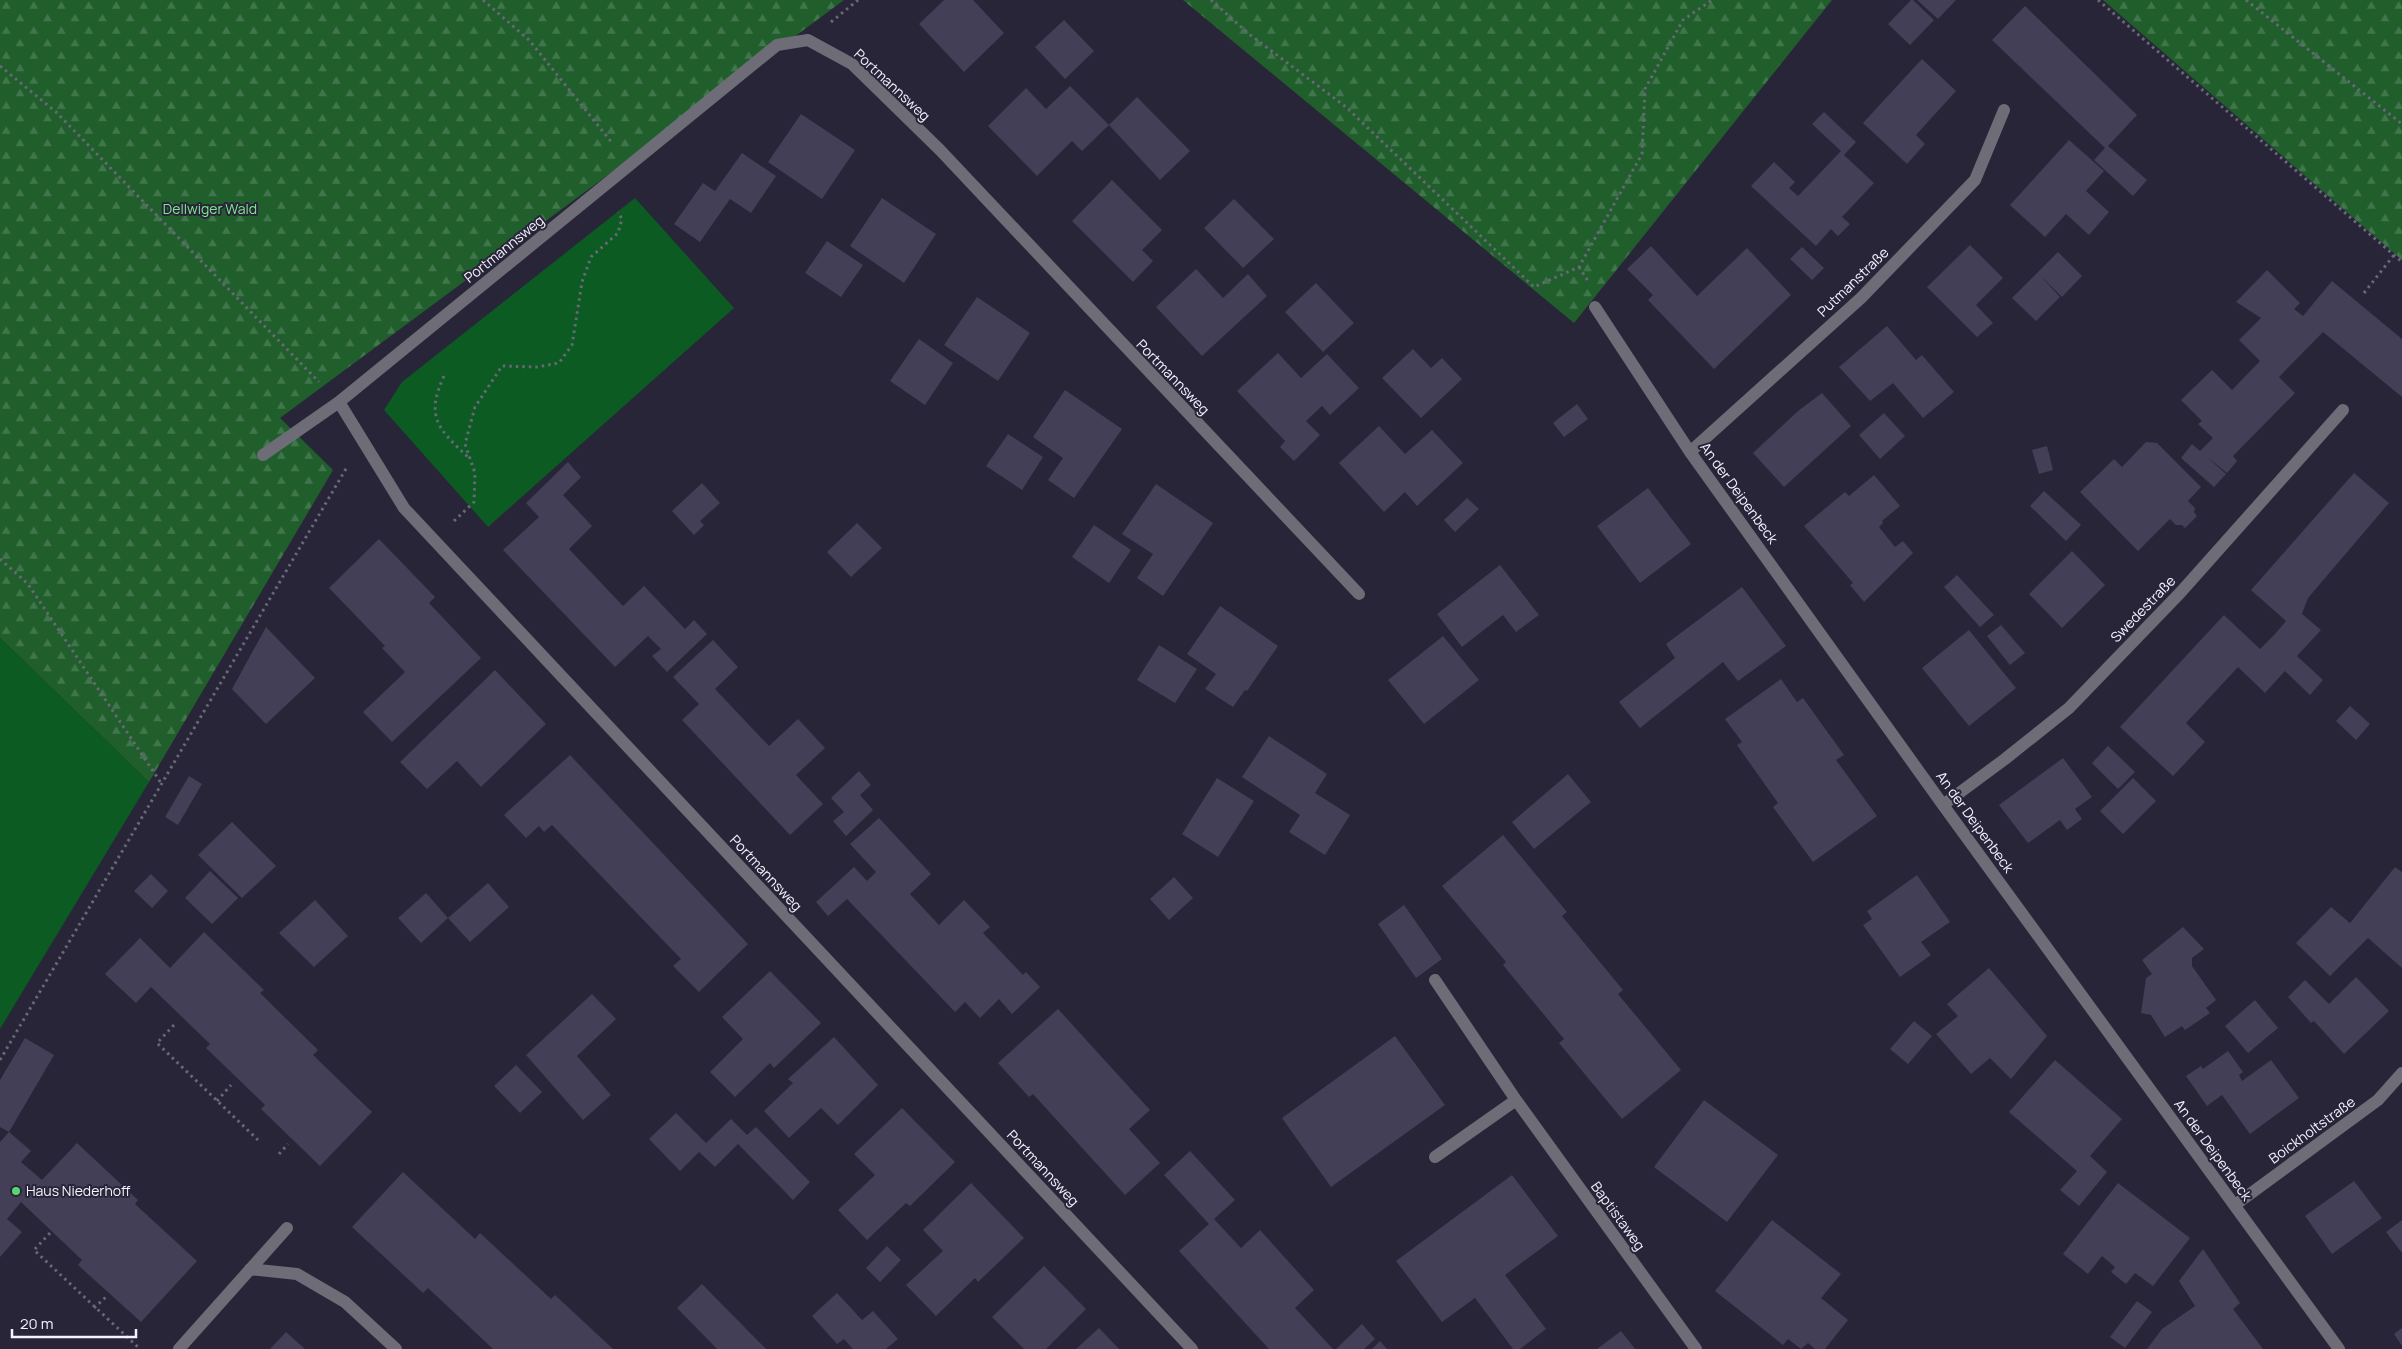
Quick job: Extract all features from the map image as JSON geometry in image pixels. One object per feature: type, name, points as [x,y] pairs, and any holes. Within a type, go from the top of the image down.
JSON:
[{"type":"street","name":"Portmannsweg","points":[[263,455],[338,402],[631,166],[777,45],[808,40],[852,64],[940,150],[1360,594]]},
{"type":"street","name":"Putmanstraße","points":[[1690,452],[1861,298],[1976,180],[2004,110]]},
{"type":"street","name":"An der Deipenbeck","points":[[1595,307],[1690,452],[1943,805],[2339,1349]]},
{"type":"street","name":"Portmannsweg","points":[[338,402],[404,508],[1192,1349]]},
{"type":"street","name":"Swedestraße","points":[[1943,805],[2069,708],[2180,593],[2343,410]]},
{"type":"street","name":"Baptistaweg","points":[[1435,980],[1516,1100],[1696,1349]]},
{"type":"street","name":"Boickholtstraße","points":[[2234,1205],[2378,1100],[2402,1073]]},
{"type":"street","points":[[1435,1158],[1516,1100]]},
{"type":"street","points":[[179,1349],[287,1228]]},
{"type":"street","points":[[250,1269],[297,1274],[345,1302],[396,1349]]},
{"type":"path","points":[[483,0],[529,40],[631,166]]},
{"type":"path","points":[[1211,0],[1249,34],[1346,107],[1534,287],[1579,267],[1642,154],[1645,89],[1683,20],[1712,0]]},
{"type":"path","points":[[2098,0],[2402,262]]},
{"type":"path","points":[[2246,0],[2402,124]]},
{"type":"path","points":[[0,66],[56,112],[338,402]]},
{"type":"path","points":[[434,540],[474,502],[475,473],[465,444],[475,407],[502,366],[537,367],[559,363],[572,345],[582,282],[591,257],[618,233],[622,220],[601,190]]},
{"type":"path","points":[[2364,293],[2394,255]]},
{"type":"path","points":[[444,376],[435,396],[435,411],[447,438],[470,460]]},
{"type":"path","points":[[0,1060],[161,783],[300,550],[341,476],[364,443]]},
{"type":"path","points":[[0,559],[28,584],[161,783]]},
{"type":"path","points":[[174,1025],[157,1043],[258,1140]]},
{"type":"path","points":[[217,1101],[231,1085]]},
{"type":"path","points":[[279,1154],[288,1144]]},
{"type":"path","points":[[50,1233],[34,1250],[140,1349]]},
{"type":"path","points":[[94,1308],[107,1296]]},
{"type":"green space","name":"Dellwiger Wald","points":[[0,0],[844,0],[280,418],[333,470],[149,782],[0,638]]},
{"type":"green space","points":[[1183,0],[1832,0],[1574,323]]},
{"type":"green space","points":[[2103,0],[2402,0],[2402,260]]},
{"type":"green space","points":[[635,198],[734,308],[488,527],[384,410],[402,382]]},
{"type":"green space","points":[[0,638],[149,782],[0,1029]]},
{"type":"building","points":[[944,0],[973,0],[1004,33],[964,72],[919,24]]},
{"type":"building","points":[[1911,0],[1934,20],[1910,45],[1888,24]]},
{"type":"building","points":[[1917,0],[1956,0],[1938,19]]},
{"type":"building","points":[[2025,6],[2137,115],[2108,146],[2147,180],[2133,196],[2094,160],[2105,148],[1992,40]]},
{"type":"building","points":[[1064,20],[1094,51],[1065,79],[1035,47]]},
{"type":"building","points":[[1922,59],[1956,91],[1916,135],[1925,144],[1907,164],[1863,123]]},
{"type":"building","points":[[1070,86],[1109,125],[1082,151],[1072,141],[1037,176],[988,126],[1026,88],[1046,109]]},
{"type":"building","points":[[1137,97],[1190,151],[1160,180],[1109,125]]},
{"type":"building","points":[[1824,112],[1856,142],[1844,155],[1874,183],[1842,217],[1850,224],[1838,236],[1831,229],[1816,246],[1751,186],[1774,162],[1795,182],[1789,188],[1798,196],[1841,151],[1812,124]]},
{"type":"building","points":[[801,114],[855,150],[822,199],[768,162]]},
{"type":"building","points":[[2069,140],[2104,171],[2086,191],[2109,212],[2089,235],[2066,214],[2045,237],[2010,205]]},
{"type":"building","points":[[742,153],[776,176],[751,213],[730,199],[700,242],[674,224],[703,183],[715,191]]},
{"type":"building","points":[[1112,180],[1162,230],[1142,250],[1153,261],[1133,282],[1072,221]]},
{"type":"building","points":[[882,198],[936,234],[904,283],[850,246]]},
{"type":"building","points":[[1234,199],[1274,239],[1243,268],[1204,228]]},
{"type":"building","points":[[827,241],[863,265],[841,297],[805,273]]},
{"type":"building","points":[[1970,245],[2003,278],[1976,305],[1993,323],[1977,337],[1927,287]]},
{"type":"building","points":[[1651,246],[1697,296],[1747,248],[1791,295],[1714,369],[1648,300],[1653,295],[1627,269]]},
{"type":"building","points":[[1802,247],[1824,268],[1812,280],[1790,259]]},
{"type":"building","points":[[2058,252],[2082,276],[2062,297],[2040,275],[2060,297],[2036,321],[2012,298]]},
{"type":"building","points":[[1196,269],[1223,298],[1248,274],[1267,296],[1202,356],[1156,307]]},
{"type":"building","points":[[2267,270],[2300,303],[2294,309],[2303,316],[2332,281],[2402,339],[2402,397],[2323,332],[2279,377],[2295,393],[2233,456],[2237,461],[2227,473],[2207,457],[2226,474],[2214,487],[2181,458],[2192,444],[2200,451],[2213,438],[2198,424],[2202,421],[2181,400],[2212,370],[2232,390],[2260,361],[2239,340],[2261,318],[2236,302]]},
{"type":"building","points":[[1316,283],[1354,323],[1323,352],[1285,312]]},
{"type":"building","points":[[977,297],[1030,333],[998,381],[944,345]]},
{"type":"building","points":[[1887,326],[1916,360],[1922,355],[1954,392],[1923,418],[1893,383],[1870,401],[1839,367]]},
{"type":"building","points":[[919,339],[953,363],[925,405],[890,381]]},
{"type":"building","points":[[1413,349],[1431,368],[1442,358],[1462,379],[1421,418],[1382,378]]},
{"type":"building","points":[[1278,353],[1301,378],[1327,354],[1359,388],[1330,415],[1322,406],[1306,421],[1320,435],[1294,461],[1280,447],[1285,441],[1237,391]]},
{"type":"building","points":[[1065,390],[1122,429],[1074,498],[1048,480],[1063,458],[1033,437]]},
{"type":"building","points":[[1822,393],[1851,426],[1784,487],[1753,453],[1798,411]]},
{"type":"building","points":[[1577,404],[1588,419],[1564,437],[1553,423]]},
{"type":"building","points":[[1884,413],[1905,436],[1880,459],[1859,435]]},
{"type":"building","points":[[1379,426],[1405,454],[1432,430],[1463,463],[1417,506],[1405,492],[1384,512],[1339,463]]},
{"type":"building","points":[[1008,434],[1043,457],[1022,490],[986,466]]},
{"type":"building","points":[[2146,442],[2157,443],[2201,487],[2188,501],[2195,508],[2194,512],[2197,516],[2185,528],[2182,525],[2176,525],[2170,519],[2138,551],[2080,492],[2114,459],[2122,467]]},
{"type":"building","points":[[2047,446],[2053,470],[2039,474],[2032,450]]},
{"type":"building","points":[[568,462],[581,477],[563,495],[592,526],[569,549],[623,606],[644,586],[685,629],[694,620],[707,634],[667,672],[652,656],[661,649],[648,636],[615,667],[503,550],[539,517],[526,503]]},
{"type":"building","points":[[2354,473],[2389,503],[2308,598],[2302,614],[2321,630],[2297,656],[2323,680],[2310,695],[2285,671],[2265,693],[2238,667],[2186,723],[2205,742],[2173,776],[2120,727],[2224,615],[2260,649],[2274,635],[2286,621],[2251,590]]},
{"type":"building","points":[[1874,475],[1900,506],[1882,521],[1883,523],[1879,527],[1895,547],[1903,541],[1913,553],[1864,602],[1850,585],[1853,583],[1804,526],[1845,492],[1849,496]]},
{"type":"building","points":[[702,483],[720,503],[700,521],[704,525],[694,535],[672,511]]},
{"type":"building","points":[[1156,484],[1213,523],[1163,596],[1137,578],[1153,554],[1122,534]]},
{"type":"building","points":[[1648,488],[1691,544],[1640,583],[1597,526]]},
{"type":"building","points":[[2044,491],[2081,525],[2066,541],[2030,506]]},
{"type":"building","points":[[1467,498],[1479,509],[1455,532],[1444,520]]},
{"type":"building","points":[[857,523],[882,548],[851,577],[827,552]]},
{"type":"building","points":[[1094,525],[1131,550],[1109,583],[1072,557]]},
{"type":"building","points":[[379,539],[435,597],[429,603],[481,658],[392,742],[363,712],[405,672],[382,648],[385,646],[329,588]]},
{"type":"building","points":[[2072,551],[2105,585],[2062,628],[2029,594]]},
{"type":"building","points":[[1500,565],[1539,615],[1516,632],[1503,615],[1462,647],[1437,614]]},
{"type":"building","points":[[1957,575],[1994,615],[1980,627],[1944,587]]},
{"type":"building","points":[[1742,587],[1786,646],[1738,681],[1723,662],[1640,728],[1619,702],[1675,658],[1666,644]]},
{"type":"building","points":[[1220,606],[1278,646],[1247,691],[1245,690],[1233,707],[1205,689],[1216,674],[1187,654]]},
{"type":"building","points":[[2001,625],[2025,653],[2010,665],[1987,636]]},
{"type":"building","points":[[266,627],[315,678],[266,724],[232,689]]},
{"type":"building","points":[[1969,630],[2016,688],[1969,726],[1922,668]]},
{"type":"building","points":[[1443,636],[1479,680],[1424,724],[1388,680]]},
{"type":"building","points":[[713,640],[738,667],[715,689],[769,746],[798,719],[825,748],[796,775],[823,804],[790,835],[682,720],[699,704],[673,677]]},
{"type":"building","points":[[1159,645],[1197,669],[1175,703],[1137,680]]},
{"type":"building","points":[[495,670],[546,724],[481,787],[457,761],[427,789],[400,762]]},
{"type":"building","points":[[1781,679],[1797,702],[1803,698],[1844,755],[1836,760],[1877,816],[1813,862],[1773,807],[1778,803],[1737,745],[1742,742],[1725,719]]},
{"type":"building","points":[[2350,706],[2370,724],[2356,740],[2336,721]]},
{"type":"building","points":[[1269,736],[1327,774],[1315,793],[1350,815],[1325,855],[1289,832],[1300,815],[1242,777]]},
{"type":"building","points":[[2108,746],[2135,772],[2118,789],[2092,763]]},
{"type":"building","points":[[570,755],[748,944],[699,992],[673,966],[681,959],[552,825],[544,832],[539,826],[526,838],[504,815]]},
{"type":"building","points":[[2063,758],[2092,797],[2075,809],[2082,819],[2067,830],[2060,820],[2028,843],[1999,805]]},
{"type":"building","points":[[859,771],[871,785],[860,795],[873,810],[846,836],[833,821],[844,812],[831,798]]},
{"type":"building","points":[[1568,774],[1591,802],[1534,849],[1512,822]]},
{"type":"building","points":[[189,776],[202,784],[178,825],[165,817]]},
{"type":"building","points":[[1217,778],[1254,801],[1218,857],[1182,834]]},
{"type":"building","points":[[2133,778],[2156,801],[2123,834],[2100,811]]},
{"type":"building","points":[[879,818],[931,874],[910,894],[939,925],[964,900],[990,927],[983,933],[1023,975],[1026,972],[1040,987],[1012,1014],[999,999],[980,1018],[965,1002],[955,1012],[847,899],[828,916],[816,902],[854,867],[867,881],[876,872],[850,844]]},
{"type":"building","points":[[232,822],[276,866],[242,898],[198,855]]},
{"type":"building","points":[[1503,835],[1567,912],[1562,916],[1623,990],[1618,994],[1681,1070],[1622,1119],[1559,1043],[1564,1039],[1503,965],[1506,962],[1442,886]]},
{"type":"building","points":[[2395,867],[2402,872],[2402,968],[2368,938],[2330,976],[2296,943],[2331,907],[2350,923]]},
{"type":"building","points":[[210,871],[238,898],[212,924],[185,898]]},
{"type":"building","points":[[151,874],[168,891],[152,908],[134,891]]},
{"type":"building","points":[[1917,875],[1950,922],[1921,942],[1931,955],[1900,977],[1863,925],[1872,919],[1867,911]]},
{"type":"building","points":[[1174,877],[1193,898],[1169,920],[1150,899]]},
{"type":"building","points":[[488,883],[509,907],[470,942],[448,918]]},
{"type":"building","points":[[426,893],[448,918],[421,943],[398,918]]},
{"type":"building","points":[[315,900],[348,936],[314,967],[279,933]]},
{"type":"building","points":[[1404,905],[1442,959],[1416,978],[1378,924]]},
{"type":"building","points":[[2183,927],[2204,949],[2192,958],[2192,966],[2216,1000],[2206,1008],[2210,1013],[2185,1030],[2182,1026],[2165,1037],[2151,1015],[2141,1013],[2146,978],[2152,974],[2142,960]]},
{"type":"building","points":[[204,932],[264,990],[260,993],[318,1050],[313,1055],[372,1112],[320,1166],[261,1109],[265,1105],[206,1048],[210,1044],[151,987],[136,1003],[105,974],[140,938],[170,968]]},
{"type":"building","points":[[1989,968],[2047,1036],[2011,1079],[1990,1058],[1971,1074],[1936,1034],[1958,1016],[1947,1004]]},
{"type":"building","points":[[770,971],[821,1023],[774,1068],[770,1063],[735,1097],[710,1072],[743,1039],[722,1017]]},
{"type":"building","points":[[2356,977],[2389,1011],[2344,1054],[2314,1021],[2311,1023],[2288,997],[2305,980],[2329,1004]]},
{"type":"building","points":[[592,994],[616,1019],[577,1056],[611,1095],[583,1120],[526,1055]]},
{"type":"building","points":[[2255,1000],[2278,1028],[2248,1053],[2225,1026]]},
{"type":"building","points":[[1058,1009],[1150,1110],[1129,1129],[1160,1163],[1125,1195],[1033,1094],[1029,1097],[998,1063]]},
{"type":"building","points":[[1914,1021],[1932,1036],[1908,1064],[1890,1049]]},
{"type":"building","points":[[1395,1036],[1445,1105],[1331,1187],[1282,1118]]},
{"type":"building","points":[[834,1037],[878,1085],[838,1125],[821,1108],[789,1138],[764,1111],[793,1083],[788,1079]]},
{"type":"building","points":[[25,1038],[54,1055],[9,1132],[0,1127],[0,1080]]},
{"type":"building","points":[[2228,1051],[2243,1072],[2239,1075],[2242,1081],[2271,1060],[2299,1098],[2250,1134],[2222,1095],[2207,1106],[2186,1076],[2201,1066],[2203,1069]]},
{"type":"building","points":[[2055,1060],[2122,1119],[2090,1156],[2107,1172],[2079,1206],[2060,1190],[2077,1171],[2009,1112]]},
{"type":"building","points":[[516,1065],[542,1092],[520,1113],[494,1086]]},
{"type":"building","points":[[1704,1100],[1778,1155],[1727,1222],[1654,1167]]},
{"type":"building","points":[[902,1108],[955,1162],[910,1206],[906,1203],[867,1240],[838,1210],[875,1175],[854,1154]]},
{"type":"building","points":[[676,1113],[706,1143],[731,1119],[747,1135],[756,1127],[810,1182],[793,1200],[738,1144],[715,1167],[699,1152],[680,1171],[649,1139]]},
{"type":"building","points":[[9,1132],[31,1151],[21,1162],[42,1180],[77,1143],[138,1200],[135,1204],[197,1261],[141,1322],[78,1265],[82,1260],[21,1202],[7,1219],[22,1232],[0,1257],[0,1142]]},
{"type":"building","points":[[1190,1151],[1235,1200],[1214,1219],[1241,1248],[1260,1230],[1314,1290],[1295,1308],[1333,1349],[1269,1349],[1179,1251],[1209,1224],[1164,1175]]},
{"type":"building","points":[[403,1172],[475,1239],[480,1233],[551,1299],[555,1295],[613,1349],[493,1349],[428,1288],[423,1293],[352,1227]]},
{"type":"building","points":[[1512,1175],[1558,1236],[1505,1275],[1546,1329],[1520,1349],[1513,1349],[1475,1298],[1442,1322],[1396,1261]]},
{"type":"building","points":[[2354,1181],[2382,1218],[2332,1254],[2305,1216]]},
{"type":"building","points":[[971,1183],[1024,1238],[978,1282],[975,1278],[936,1316],[906,1285],[943,1251],[923,1230]]},
{"type":"building","points":[[2118,1183],[2190,1238],[2153,1286],[2135,1273],[2126,1284],[2111,1272],[2115,1267],[2102,1256],[2088,1274],[2063,1254]]},
{"type":"building","points":[[1772,1220],[1841,1274],[1821,1298],[1848,1320],[1825,1349],[1815,1349],[1808,1343],[1801,1349],[1788,1339],[1783,1345],[1715,1291]]},
{"type":"building","points":[[2402,1220],[2402,1253],[2386,1232]]},
{"type":"building","points":[[887,1246],[901,1260],[880,1282],[866,1268]]},
{"type":"building","points":[[2203,1249],[2240,1303],[2233,1309],[2263,1349],[2147,1349],[2162,1329],[2195,1306],[2179,1281]]},
{"type":"building","points":[[1044,1266],[1086,1309],[1046,1349],[1024,1349],[992,1317]]},
{"type":"building","points":[[702,1284],[766,1349],[717,1349],[677,1308]]},
{"type":"building","points":[[837,1293],[862,1320],[873,1311],[898,1339],[886,1349],[853,1349],[844,1339],[837,1344],[812,1316]]},
{"type":"building","points":[[2137,1301],[2152,1312],[2125,1348],[2110,1337]]},
{"type":"building","points":[[1362,1324],[1375,1339],[1364,1349],[1336,1349]]},
{"type":"building","points":[[1099,1328],[1119,1349],[1076,1349]]},
{"type":"building","points":[[2402,1328],[2402,1346],[2394,1334]]},
{"type":"building","points":[[1621,1331],[1635,1349],[1597,1349]]},
{"type":"building","points":[[286,1332],[305,1349],[270,1349]]},
{"type":"building","points":[[1380,1341],[1387,1349],[1372,1349]]},
{"type":"place","name":"Haus Niederhoff","points":[[16,1191]]}]
